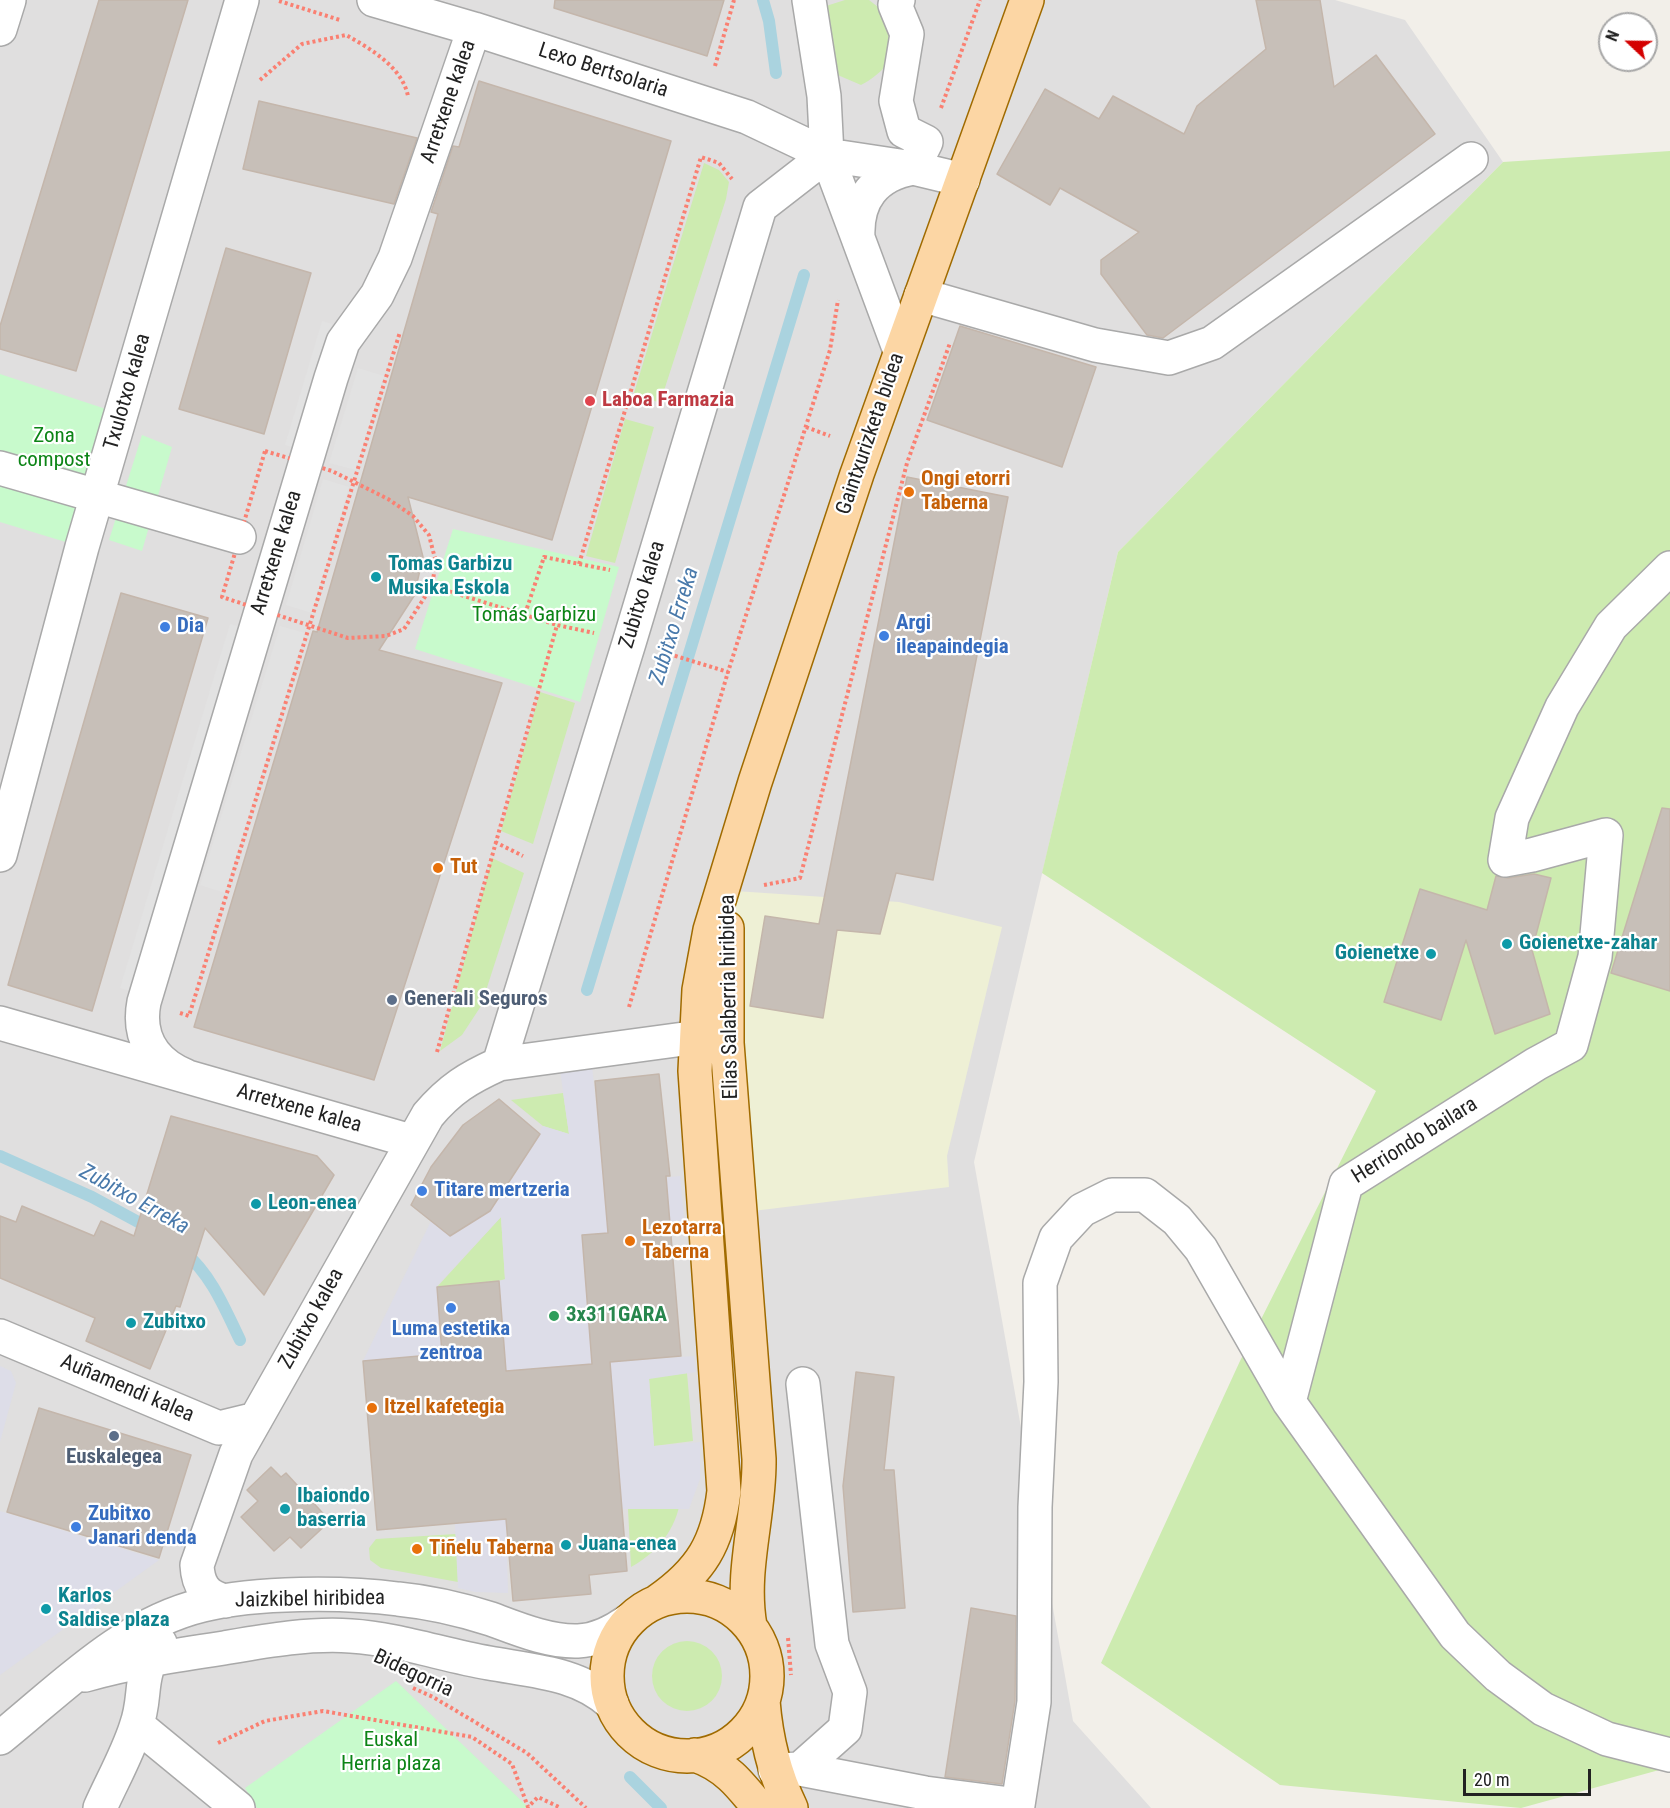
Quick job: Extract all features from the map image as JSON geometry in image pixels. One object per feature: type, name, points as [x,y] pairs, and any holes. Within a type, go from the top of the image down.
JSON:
[{"type":"main road","name":"Gaintxurizketa bidea","points":[[728,872],[856,474],[1027,0]]},
{"type":"main road","name":"Elias Salaberria hiribidea","points":[[728,872],[727,1043],[759,1459],[758,1508],[746,1578],[746,1602],[750,1626]]},
{"type":"main road","name":"Elias Salaberria hiribidea","points":[[658,1601],[681,1585],[700,1564],[713,1541],[722,1515],[724,1491],[697,1112],[696,1035],[699,990],[710,930],[728,872]]},
{"type":"main road","points":[[677,1596],[708,1599],[736,1612],[750,1626],[760,1643],[766,1662],[767,1681],[763,1701],[753,1722],[737,1738],[717,1750],[695,1755],[674,1755],[654,1749],[637,1738],[622,1723],[612,1704],[609,1690],[609,1662],[618,1635],[628,1621],[658,1601],[677,1596]]},
{"type":"main road","points":[[763,1701],[766,1733],[787,1769],[791,1808]]},
{"type":"main road","points":[[695,1755],[709,1760],[732,1775],[759,1808]]},
{"type":"street","points":[[0,29],[9,0]]},
{"type":"street","name":"Txulotxo kalea","points":[[0,855],[96,498],[242,0]]},
{"type":"street","name":"Lexo Bertsolaria","points":[[374,0],[415,6],[474,28],[747,117],[827,155],[920,155],[963,180]]},
{"type":"street","points":[[809,0],[824,96],[827,155],[900,351]]},
{"type":"street","points":[[858,238],[861,205],[869,190],[920,155],[904,131],[896,100],[908,34],[895,5],[898,0]]},
{"type":"street","name":"Arretxene kalea","points":[[186,1076],[170,1070],[156,1058],[147,1043],[141,1016],[144,1002],[343,342],[377,295],[395,258],[474,28]]},
{"type":"street","name":"Zubitxo kalea","points":[[499,1064],[760,207],[827,155]]},
{"type":"street","points":[[871,269],[900,280],[910,281],[918,278],[926,280],[1095,345],[1169,358],[1212,343],[1470,159]]},
{"type":"street","points":[[0,468],[96,498],[240,537]]},
{"type":"street","name":"Herriondo bailara","points":[[1289,1402],[1346,1184],[1571,1045],[1595,957],[1606,835],[1505,860],[1512,818],[1562,707],[1611,626],[1670,568]]},
{"type":"street","points":[[696,1035],[716,1014],[726,988]]},
{"type":"street","name":"Arretxene kalea","points":[[0,1023],[411,1141]]},
{"type":"street","name":"Zubitxo kalea","points":[[235,1600],[212,1598],[203,1590],[197,1578],[196,1565],[236,1454],[411,1141],[447,1093],[469,1078],[499,1064],[661,1042],[696,1035]]},
{"type":"street","points":[[787,1769],[925,1793],[1018,1805],[1034,1702],[1035,1507],[1041,1382],[1040,1283],[1056,1239],[1082,1210],[1112,1195],[1144,1196],[1177,1220],[1201,1249],[1289,1402],[1455,1635],[1498,1676],[1543,1709],[1607,1739],[1670,1755]]},
{"type":"street","name":"Auñamendi kalea","points":[[0,1336],[219,1428],[256,1419]]},
{"type":"street","points":[[787,1769],[845,1729],[850,1692],[832,1644],[803,1384]]},
{"type":"street","name":"Jaizkibel hiribidea","points":[[0,1738],[128,1636],[164,1618],[203,1605],[235,1600],[359,1595],[457,1609],[523,1631],[578,1641],[614,1631],[628,1621]]},
{"type":"street","points":[[100,1808],[147,1734],[142,1682],[148,1660],[162,1641],[180,1628],[214,1618],[235,1600]]},
{"type":"street","name":"Jaizkibel hiribidea","points":[[75,1678],[148,1660],[266,1641],[324,1636],[373,1638],[563,1677],[590,1687],[612,1704]]},
{"type":"street","points":[[147,1734],[238,1808]]},
{"type":"path","points":[[275,0],[351,23]]},
{"type":"path","points":[[920,155],[980,0]]},
{"type":"path","points":[[346,35],[349,29]]},
{"type":"path","points":[[256,88],[260,79],[302,45],[346,35],[374,51],[405,81],[409,101]]},
{"type":"path","points":[[579,564],[702,157],[719,163],[735,183]]},
{"type":"path","points":[[758,886],[800,878],[907,464]]},
{"type":"path","points":[[317,627],[348,638],[386,636],[404,628],[432,586],[436,561],[429,535],[413,516],[388,499],[360,487]]},
{"type":"path","points":[[525,614],[544,556],[617,571]]},
{"type":"path","points":[[432,586],[557,625],[599,634]]},
{"type":"path","points":[[433,1064],[557,625]]},
{"type":"path","points":[[669,654],[716,669]]},
{"type":"path","points":[[628,1010],[728,672]]},
{"type":"path","points":[[495,842],[532,860]]},
{"type":"path","name":"Bidegorria","points":[[405,1685],[433,1697],[527,1753],[586,1808]]},
{"type":"path","points":[[147,1734],[208,1748],[265,1720],[323,1711],[472,1737],[512,1764],[528,1807],[538,1797],[561,1808]]},
{"type":"shaded area","points":[[0,0],[1335,0],[1405,20],[1503,162],[1118,552],[974,1162],[1073,1721],[1151,1808],[0,1808]]},
{"type":"shaded area","points":[[322,321],[332,324],[295,448],[285,445]]},
{"type":"shaded area","points":[[358,368],[384,376],[356,470],[329,463]]},
{"type":"shaded area","points":[[323,479],[349,487],[312,613],[286,605]]},
{"type":"shaded area","points":[[230,624],[240,627],[130,991],[120,988]]},
{"type":"shaded area","points":[[280,626],[305,633],[225,893],[200,885]]},
{"type":"shaded area","points":[[558,1056],[591,1056],[604,1184],[680,1176],[685,1228],[582,1236],[592,1364],[506,1371],[499,1281],[505,1279],[501,1217],[437,1286],[442,1354],[363,1361],[431,1221],[451,1236],[490,1211],[516,1173],[543,1126],[569,1134]]},
{"type":"shaded area","points":[[694,1356],[696,1372],[649,1379],[654,1446],[700,1442],[700,1479],[689,1509],[621,1509],[506,1519],[508,1593],[475,1592],[458,1588],[452,1467],[610,1362]]},
{"type":"shaded area","points":[[0,1366],[11,1371],[16,1383],[0,1442]]},
{"type":"shaded area","name":"Karlos Saldise plaza","points":[[0,1511],[159,1560],[0,1675]]},
{"type":"green space","points":[[845,0],[869,0],[887,14],[893,38],[893,52],[885,67],[861,85],[833,73],[826,6]]},
{"type":"green space","points":[[1670,151],[1670,1767],[1521,1808],[1280,1785],[1101,1663],[1240,1361],[1376,1091],[1042,873],[1118,552],[1503,162]]},
{"type":"green space","points":[[704,163],[719,170],[729,182],[726,199],[660,403],[634,393]]},
{"type":"green space","name":"Zona compost","points":[[0,374],[121,414],[82,547],[0,522]]},
{"type":"green space","points":[[625,419],[654,427],[615,563],[586,556]]},
{"type":"green space","points":[[142,435],[172,447],[142,551],[109,540]]},
{"type":"green space","name":"Tomás Garbizu","points":[[453,529],[619,567],[580,702],[415,649]]},
{"type":"green space","points":[[540,692],[575,703],[533,844],[501,831]]},
{"type":"green space","points":[[492,858],[524,873],[481,1006],[462,1035],[440,1051]]},
{"type":"green space","points":[[735,891],[899,902],[1002,927],[947,1156],[949,1187],[753,1211]]},
{"type":"green space","points":[[563,1093],[569,1134],[543,1126],[511,1100]]},
{"type":"green space","points":[[501,1217],[505,1280],[437,1287]]},
{"type":"green space","points":[[687,1373],[693,1441],[654,1446],[649,1378]]},
{"type":"green space","points":[[679,1507],[672,1526],[662,1542],[648,1556],[631,1567],[628,1509]]},
{"type":"green space","points":[[456,1534],[458,1582],[381,1568],[370,1560],[369,1548],[376,1539]]},
{"type":"green space","points":[[687,1641],[700,1644],[712,1651],[719,1663],[722,1676],[719,1689],[712,1701],[700,1708],[687,1711],[674,1708],[662,1701],[655,1689],[652,1676],[655,1663],[662,1651],[674,1644]]},
{"type":"green space","name":"Euskal Herria plaza","points":[[396,1681],[529,1808],[257,1808],[245,1788]]},
{"type":"building","points":[[99,0],[188,0],[76,371],[0,349],[0,326]]},
{"type":"building","points":[[555,0],[724,0],[707,56],[554,8]]},
{"type":"building","points":[[1256,0],[1320,0],[1334,87],[1376,55],[1435,134],[1163,338],[1147,335],[1101,274],[1101,260],[1139,232],[1060,188],[1050,205],[997,174],[1045,89],[1099,119],[1113,96],[1184,134],[1197,106],[1266,49]]},
{"type":"building","points":[[479,81],[671,141],[552,540],[408,497],[423,557],[414,596],[379,650],[502,683],[374,1080],[194,1027],[313,631],[317,632],[438,214],[431,212],[453,146],[459,147]]},
{"type":"building","points":[[259,101],[417,138],[394,204],[243,169]]},
{"type":"building","points":[[226,248],[311,273],[264,434],[179,409]]},
{"type":"building","points":[[960,326],[1096,367],[1062,467],[927,420]]},
{"type":"building","points":[[907,477],[1008,497],[933,880],[896,873],[880,934],[837,930],[823,1018],[750,1006],[765,916],[819,924]]},
{"type":"building","points":[[121,593],[208,618],[92,1011],[8,985]]},
{"type":"building","points":[[1662,808],[1670,809],[1670,991],[1611,973]]},
{"type":"building","points":[[1534,874],[1551,878],[1532,950],[1550,1014],[1495,1034],[1466,940],[1441,1020],[1384,1002],[1420,889],[1487,910],[1496,876],[1508,878]]},
{"type":"building","points":[[659,1074],[670,1176],[666,1176],[681,1356],[610,1362],[627,1571],[589,1575],[591,1594],[513,1601],[506,1519],[377,1530],[363,1361],[442,1354],[437,1287],[499,1281],[506,1371],[592,1364],[582,1235],[608,1233],[595,1081]]},
{"type":"building","points":[[499,1099],[540,1134],[490,1211],[450,1236],[411,1205],[431,1167],[463,1125]]},
{"type":"building","points":[[171,1116],[317,1156],[334,1175],[264,1295],[205,1228],[180,1307],[176,1306],[150,1369],[86,1341],[95,1318],[0,1278],[0,1216],[16,1222],[22,1206],[94,1236],[101,1221],[134,1236]]},
{"type":"building","points":[[856,1372],[894,1377],[884,1470],[894,1470],[905,1608],[853,1612],[843,1486]]},
{"type":"building","points":[[39,1408],[191,1455],[159,1558],[7,1512]]},
{"type":"building","name":"Ibaiondo baserria","points":[[271,1467],[281,1477],[286,1473],[330,1521],[301,1548],[290,1537],[274,1551],[241,1517],[258,1501],[247,1490]]},
{"type":"building","points":[[971,1608],[1016,1616],[1015,1701],[1002,1784],[945,1777]]},
{"type":"waterway","name":"Zubitxo Erreka","points":[[763,0],[769,21],[776,73]]},
{"type":"waterway","name":"Zubitxo Erreka","points":[[587,990],[804,275]]},
{"type":"waterway","name":"Zubitxo Erreka","points":[[0,1156],[92,1197],[153,1230]]},
{"type":"waterway","name":"Zubitxo Erreka","points":[[184,1252],[210,1281],[240,1340]]},
{"type":"waterway","points":[[630,1777],[661,1808]]},
{"type":"place","name":"Laboa Farmazia","points":[[590,401]]},
{"type":"place","name":"Ongi etorri Taberna","points":[[909,492]]},
{"type":"place","name":"Tomas Garbizu Musika Eskola","points":[[376,577]]},
{"type":"place","name":"Dia","points":[[165,627]]},
{"type":"place","name":"Argi ileapaindegia","points":[[884,636]]},
{"type":"place","name":"Tut","points":[[438,868]]},
{"type":"place","name":"Goienetxe-zahar","points":[[1507,944]]},
{"type":"place","name":"Goienetxe","points":[[1431,954]]},
{"type":"place","name":"Generali Seguros","points":[[392,1000]]},
{"type":"place","name":"Titare mertzeria","points":[[422,1191]]},
{"type":"place","name":"Leon-enea","points":[[256,1204]]},
{"type":"place","name":"Lezotarra Taberna","points":[[630,1241]]},
{"type":"place","name":"Luma estetika zentroa","points":[[451,1308]]},
{"type":"place","name":"3x311GARA","points":[[554,1316]]},
{"type":"place","name":"Zubitxo","points":[[131,1323]]},
{"type":"place","name":"Itzel kafetegia","points":[[372,1408]]},
{"type":"place","name":"Euskalegea","points":[[114,1436]]},
{"type":"place","name":"Ibaiondo baserria","points":[[285,1509]]},
{"type":"place","name":"Zubitxo Janari denda","points":[[76,1527]]},
{"type":"place","name":"Juana-enea","points":[[566,1545]]},
{"type":"place","name":"Tiñelu Taberna","points":[[417,1549]]},
{"type":"place","name":"Karlos Saldise plaza","points":[[46,1609]]}]
